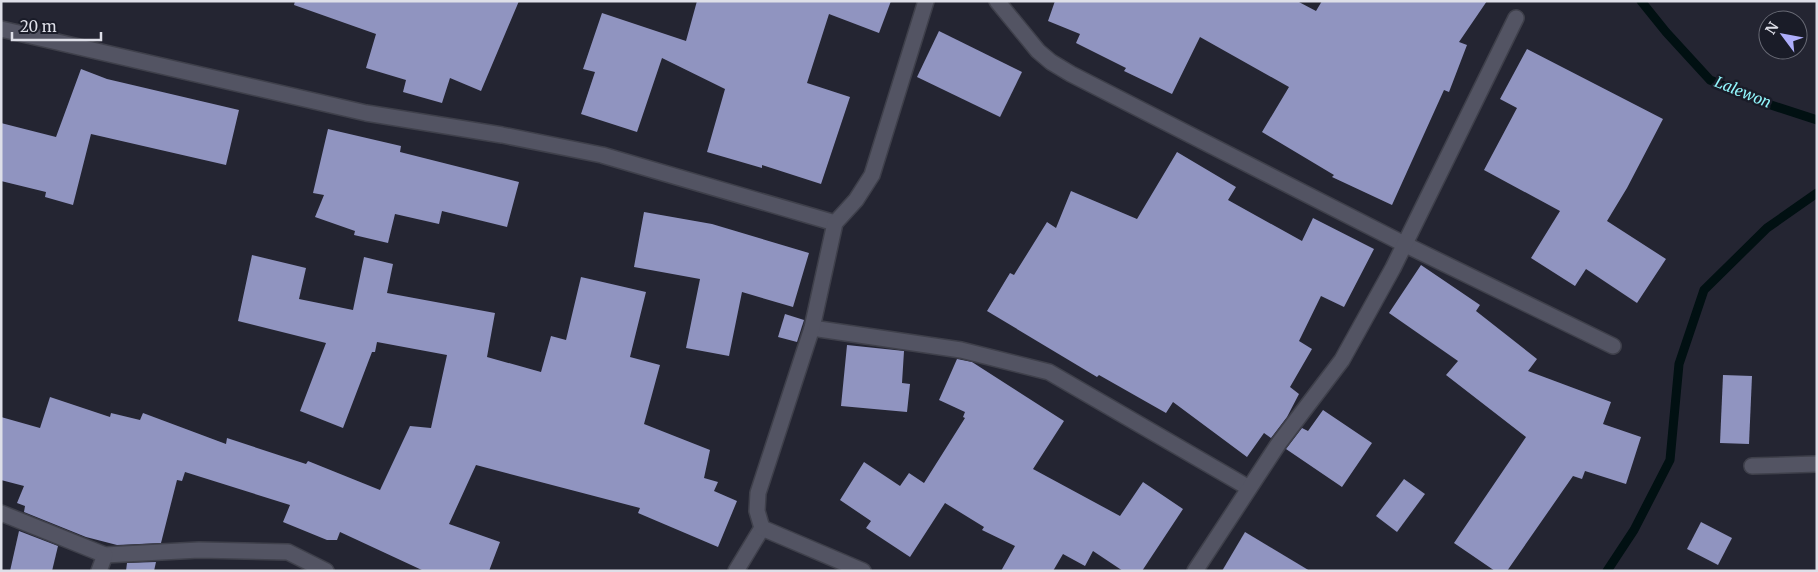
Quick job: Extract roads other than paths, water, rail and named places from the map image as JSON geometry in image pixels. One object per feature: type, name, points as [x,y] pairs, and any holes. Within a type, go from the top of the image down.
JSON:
[{"type":"street","points":[[736,571],[762,528],[757,511],[758,493],[812,328],[834,223],[856,200],[872,175],[926,1]]},
{"type":"street","points":[[997,1],[1038,51],[1058,66],[1404,244],[1613,346]]},
{"type":"street","points":[[1195,571],[1279,443],[1342,360],[1404,244],[1516,18]]},
{"type":"street","points":[[1,29],[366,113],[502,135],[602,155],[834,223]]},
{"type":"street","points":[[812,328],[960,350],[1049,372],[1249,488]]},
{"type":"street","points":[[1752,466],[1817,464]]},
{"type":"street","points":[[1,513],[105,555],[199,550],[288,552],[326,571]]},
{"type":"street","points":[[762,528],[863,571]]},
{"type":"street","points":[[98,571],[105,555]]},
{"type":"waterway","name":"Lalewon","points":[[1641,1],[1666,32],[1710,80],[1771,105],[1817,120]]},
{"type":"waterway","points":[[1607,571],[1634,530],[1670,460],[1679,364],[1704,290],[1767,228],[1817,193]]}]
